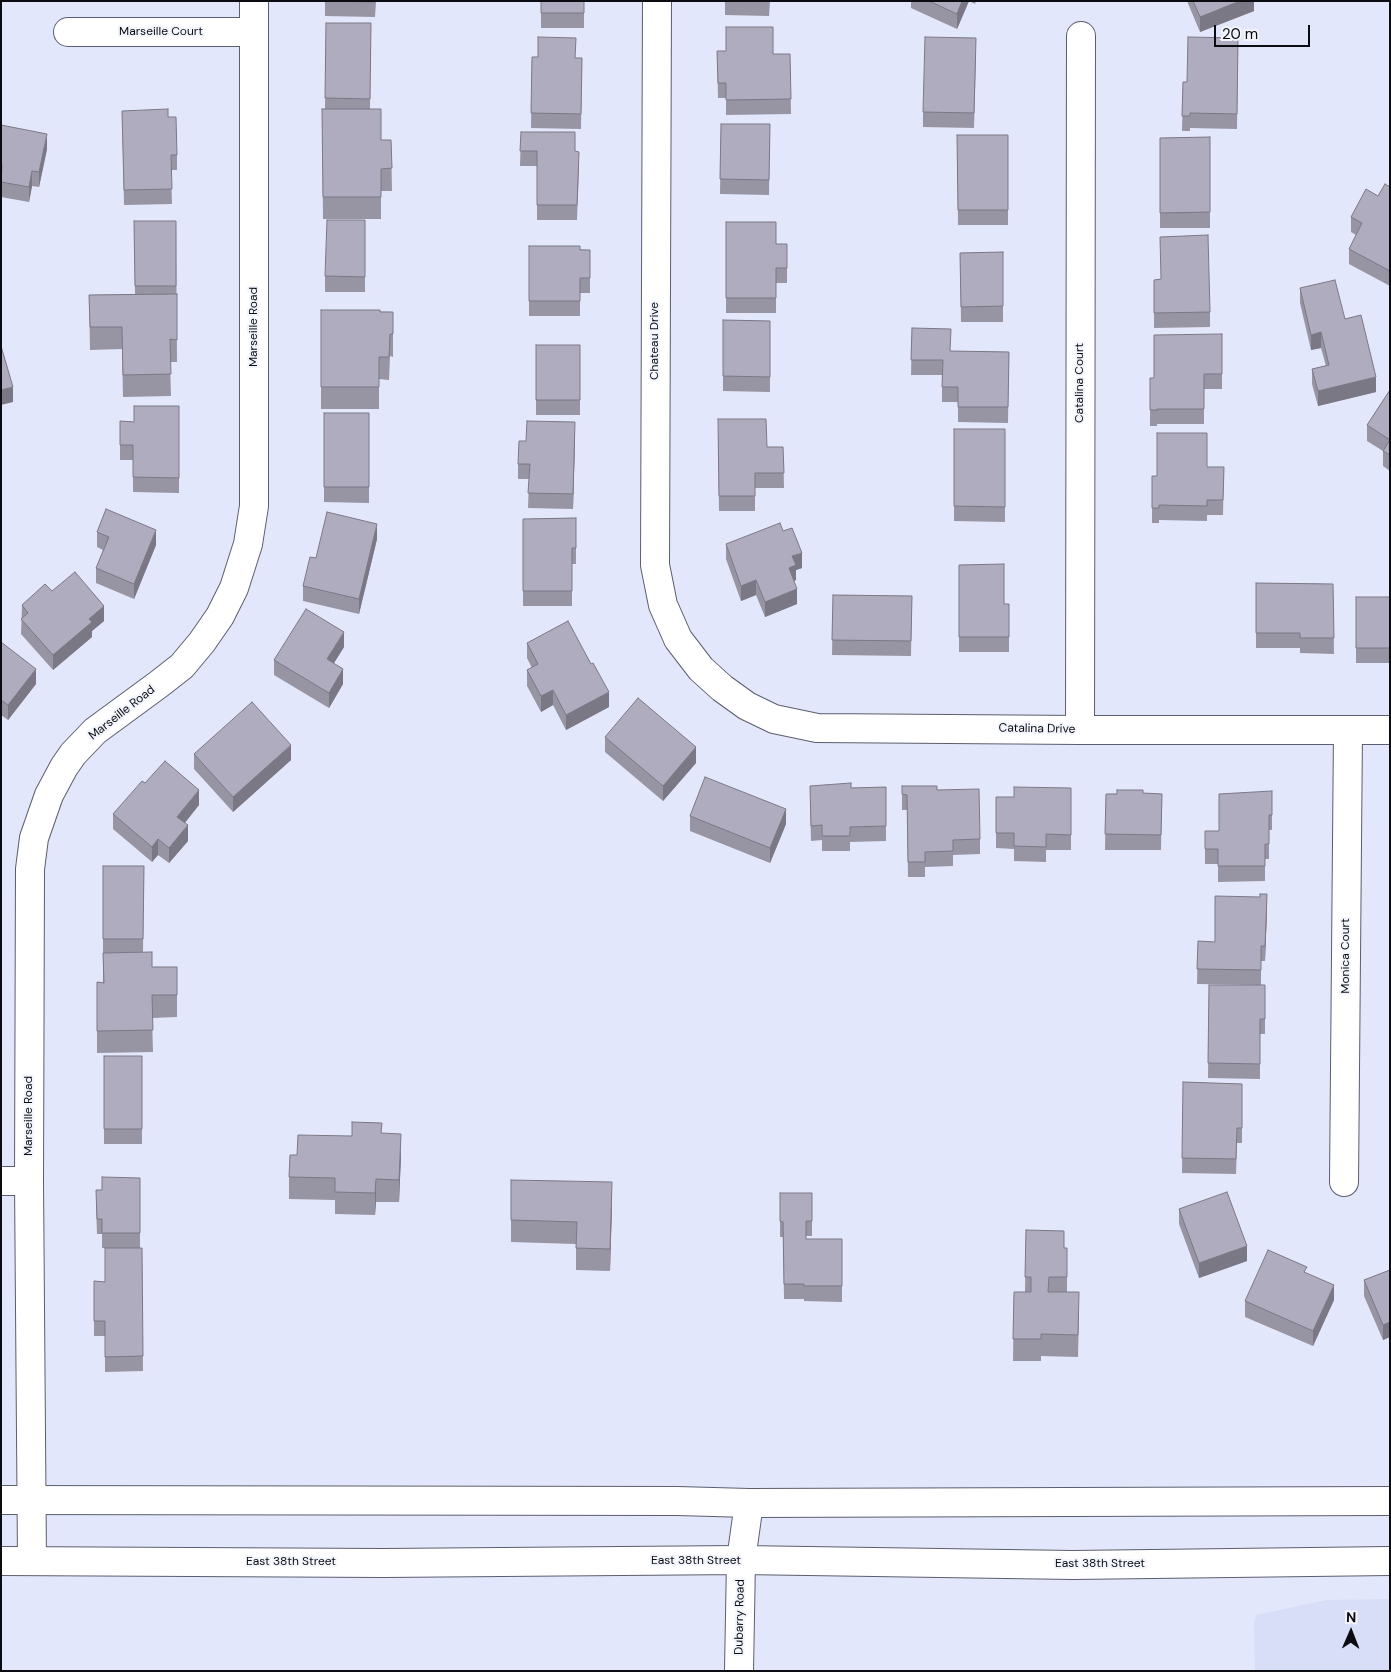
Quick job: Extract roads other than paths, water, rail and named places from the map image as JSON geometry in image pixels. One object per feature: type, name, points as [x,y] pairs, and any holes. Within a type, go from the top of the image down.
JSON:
[{"type":"street","name":"Marseille Road","points":[[32,1561],[29,1181],[30,870],[34,838],[43,809],[64,766],[90,737],[107,722],[182,666],[220,616],[234,588],[244,559],[251,530],[254,506],[254,1]]},
{"type":"street","name":"Chateau Drive","points":[[657,1],[655,566],[659,592],[670,622],[678,639],[701,669]]},
{"type":"street","name":"Marseille Court","points":[[68,32],[254,32]]},
{"type":"street","name":"Catalina Court","points":[[1080,730],[1081,36]]},
{"type":"street","name":"Catalina Drive","points":[[701,669],[728,693],[747,706],[774,719],[817,728],[1390,730]]},
{"type":"street","name":"Monica Court","points":[[1344,1182],[1348,730]]},
{"type":"street","points":[[1,1181],[29,1181]]},
{"type":"street","points":[[1,1500],[681,1501],[749,1503],[1390,1501]]},
{"type":"street","name":"Dubarry Road","points":[[739,1671],[741,1560],[749,1503]]},
{"type":"street","name":"East 38th Street","points":[[1,1561],[393,1563],[741,1560],[1073,1565],[1390,1561]]}]
